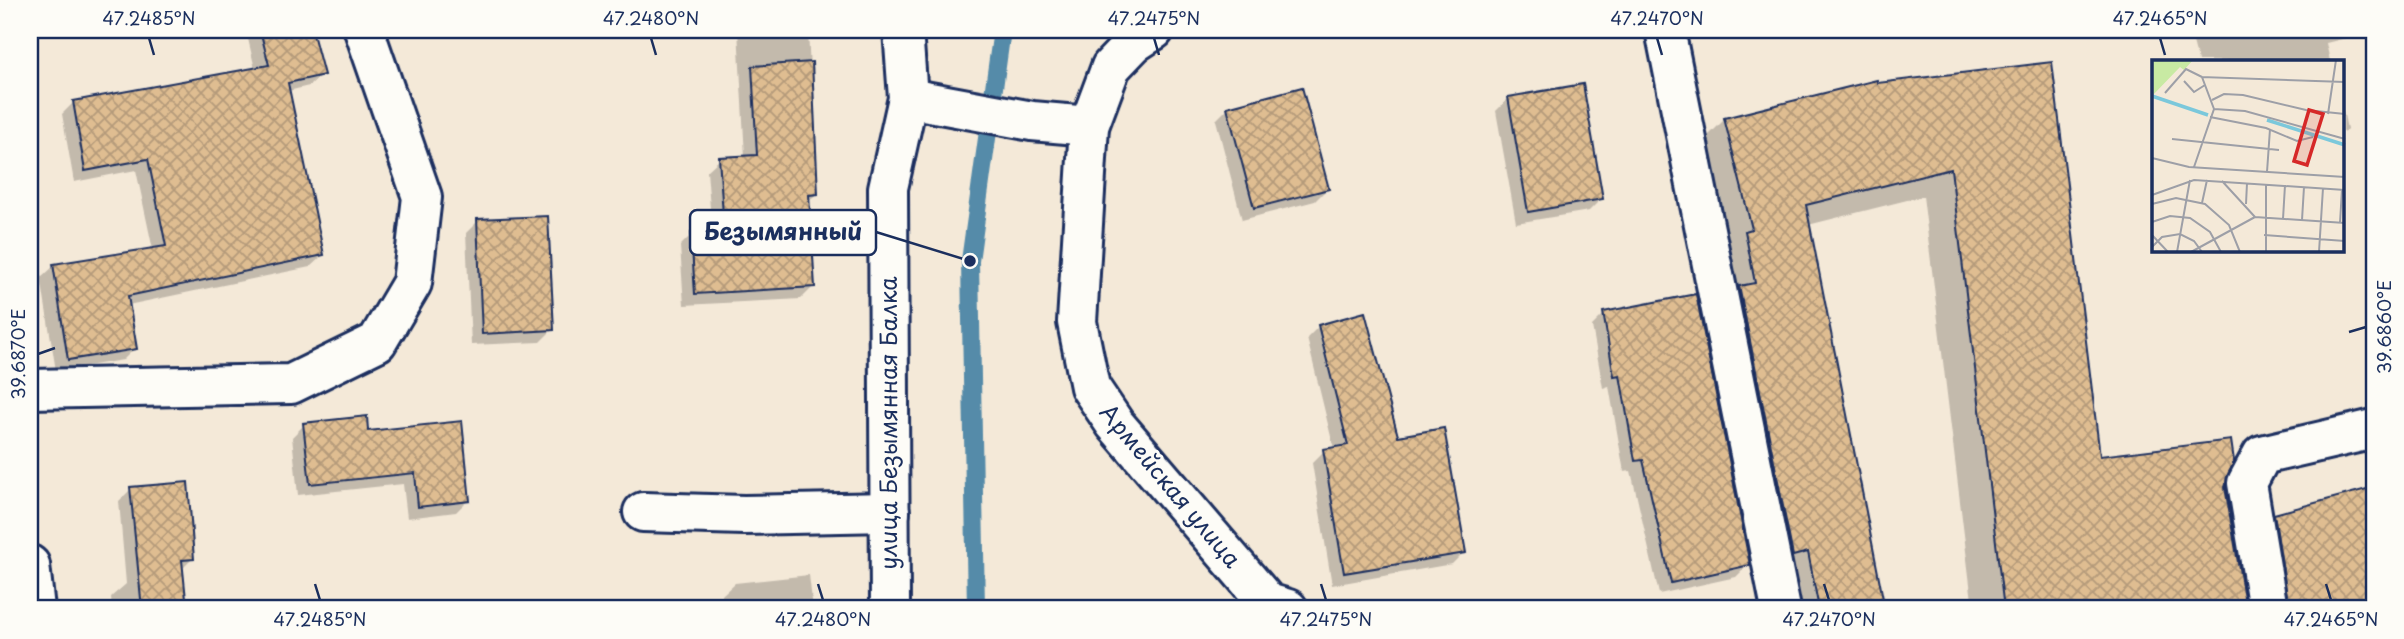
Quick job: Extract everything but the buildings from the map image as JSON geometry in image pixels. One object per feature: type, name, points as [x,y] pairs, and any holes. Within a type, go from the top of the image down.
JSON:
[{"type":"street","points":[[30,389],[291,384],[377,342],[412,283],[422,197],[364,30]]},
{"type":"street","name":"улица Безымянная Балка","points":[[890,609],[888,188],[908,98],[903,30]]},
{"type":"street","name":"Армейская улица","points":[[1154,30],[1134,43],[1111,67],[1089,126],[1077,322],[1090,387],[1115,424],[1268,603],[1288,609]]},
{"type":"street","points":[[1665,30],[1781,609]]},
{"type":"street","points":[[908,98],[1032,121],[1089,126]]},
{"type":"street","points":[[2267,609],[2247,484],[2262,455],[2374,429]]},
{"type":"street","points":[[643,512],[890,512]]},
{"type":"street","points":[[30,565],[35,609]]},
{"type":"waterway","points":[[976,609],[970,261],[1002,30]]},
{"type":"place","name":"Безымянный","points":[[970,261]]}]
